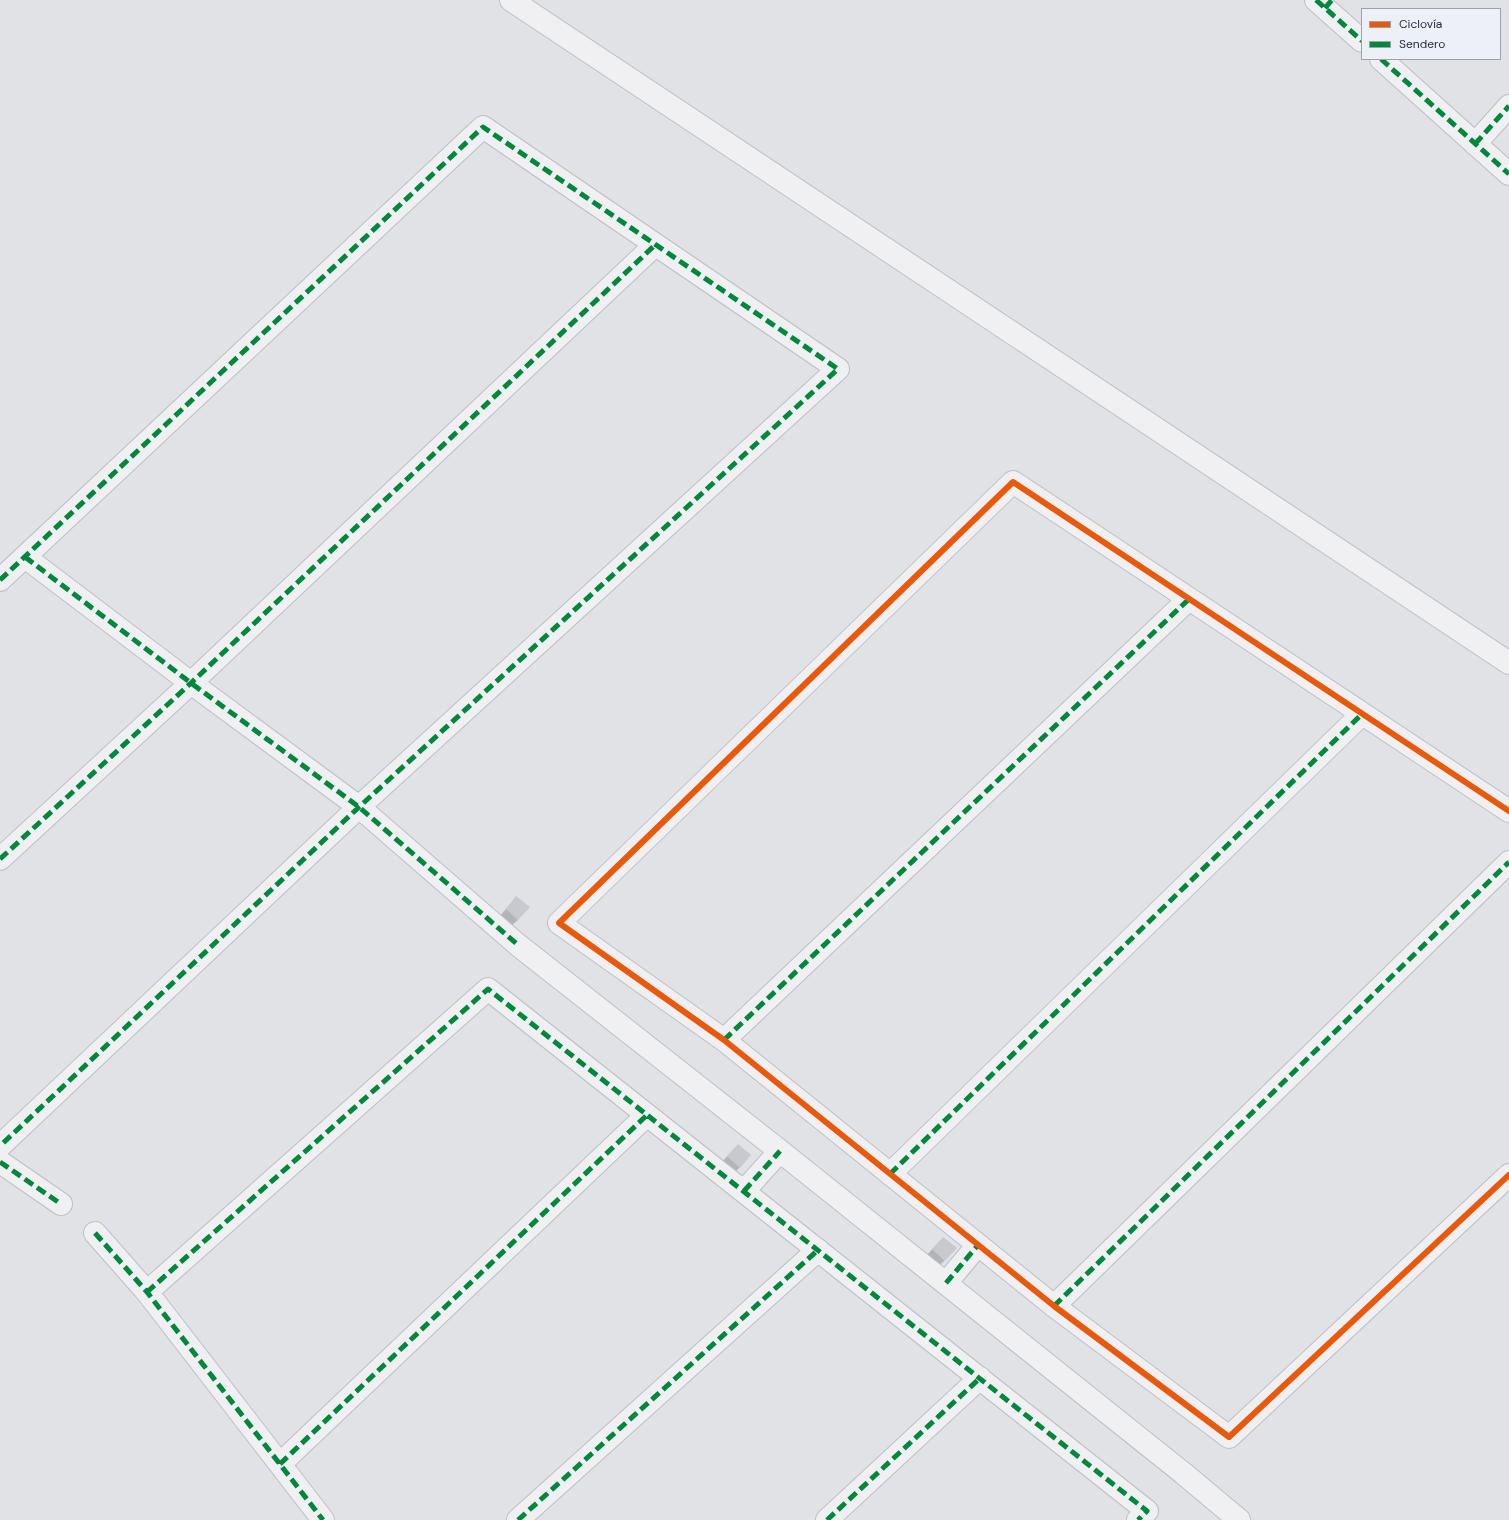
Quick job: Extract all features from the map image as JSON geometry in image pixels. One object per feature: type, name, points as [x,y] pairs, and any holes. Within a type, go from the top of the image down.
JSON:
[{"type":"street","points":[[511,0],[1509,663]]},
{"type":"street","points":[[1324,3],[1361,41]]},
{"type":"street","points":[[1382,60],[1509,174]]},
{"type":"street","points":[[1475,144],[1509,106]]},
{"type":"street","points":[[0,580],[483,127],[838,369],[359,807],[0,1146]]},
{"type":"street","points":[[0,859],[191,684],[656,244]]},
{"type":"street","points":[[1509,811],[1013,482],[559,923],[724,1040],[1054,1306],[1228,1437],[1509,1175]]},
{"type":"street","points":[[25,557],[191,684],[359,807],[518,945],[780,1151],[1183,1472],[1239,1520]]},
{"type":"street","points":[[724,1040],[1189,599]]},
{"type":"street","points":[[890,1174],[1362,714]]},
{"type":"street","points":[[1054,1306],[1509,862]]},
{"type":"street","points":[[147,1292],[488,989],[1147,1511],[1138,1520]]},
{"type":"street","points":[[280,1464],[647,1115]]},
{"type":"street","points":[[744,1191],[780,1151]]},
{"type":"street","points":[[0,1162],[61,1204]]},
{"type":"street","points":[[95,1233],[147,1292],[323,1520]]},
{"type":"street","points":[[946,1283],[978,1245]]},
{"type":"street","points":[[518,1520],[818,1250]]},
{"type":"street","points":[[827,1520],[980,1378]]},
{"type":"building","points":[[516,896],[530,907],[518,920],[506,909]]},
{"type":"building","points":[[738,1144],[751,1155],[740,1168],[727,1156]]},
{"type":"building","points":[[943,1237],[957,1248],[945,1261],[932,1249]]},
{"type":"marked path","points":[[1316,0],[1361,40]]},
{"type":"marked path","points":[[1325,8],[1332,0]]},
{"type":"marked path","points":[[1382,60],[1509,174]]},
{"type":"marked path","points":[[1475,144],[1509,106]]},
{"type":"marked path","points":[[0,580],[483,127],[838,369],[359,807],[0,1146]]},
{"type":"marked path","points":[[0,859],[191,683],[655,245]]},
{"type":"marked path","points":[[25,557],[191,683],[359,807],[518,945]]},
{"type":"marked path","points":[[724,1040],[1189,599]]},
{"type":"marked path","points":[[890,1174],[1362,714]]},
{"type":"marked path","points":[[1054,1306],[1509,862]]},
{"type":"marked path","points":[[147,1292],[488,989],[1147,1511],[1138,1520]]},
{"type":"marked path","points":[[280,1464],[647,1115]]},
{"type":"marked path","points":[[744,1191],[780,1151]]},
{"type":"marked path","points":[[0,1162],[61,1204]]},
{"type":"marked path","points":[[95,1233],[147,1292],[323,1520]]},
{"type":"marked path","points":[[946,1283],[978,1245]]},
{"type":"marked path","points":[[518,1520],[818,1250]]},
{"type":"marked path","points":[[827,1520],[980,1378]]},
{"type":"cycle path","points":[[1509,811],[1013,482],[559,923],[724,1040],[1054,1306],[1229,1437],[1509,1175]]}]
